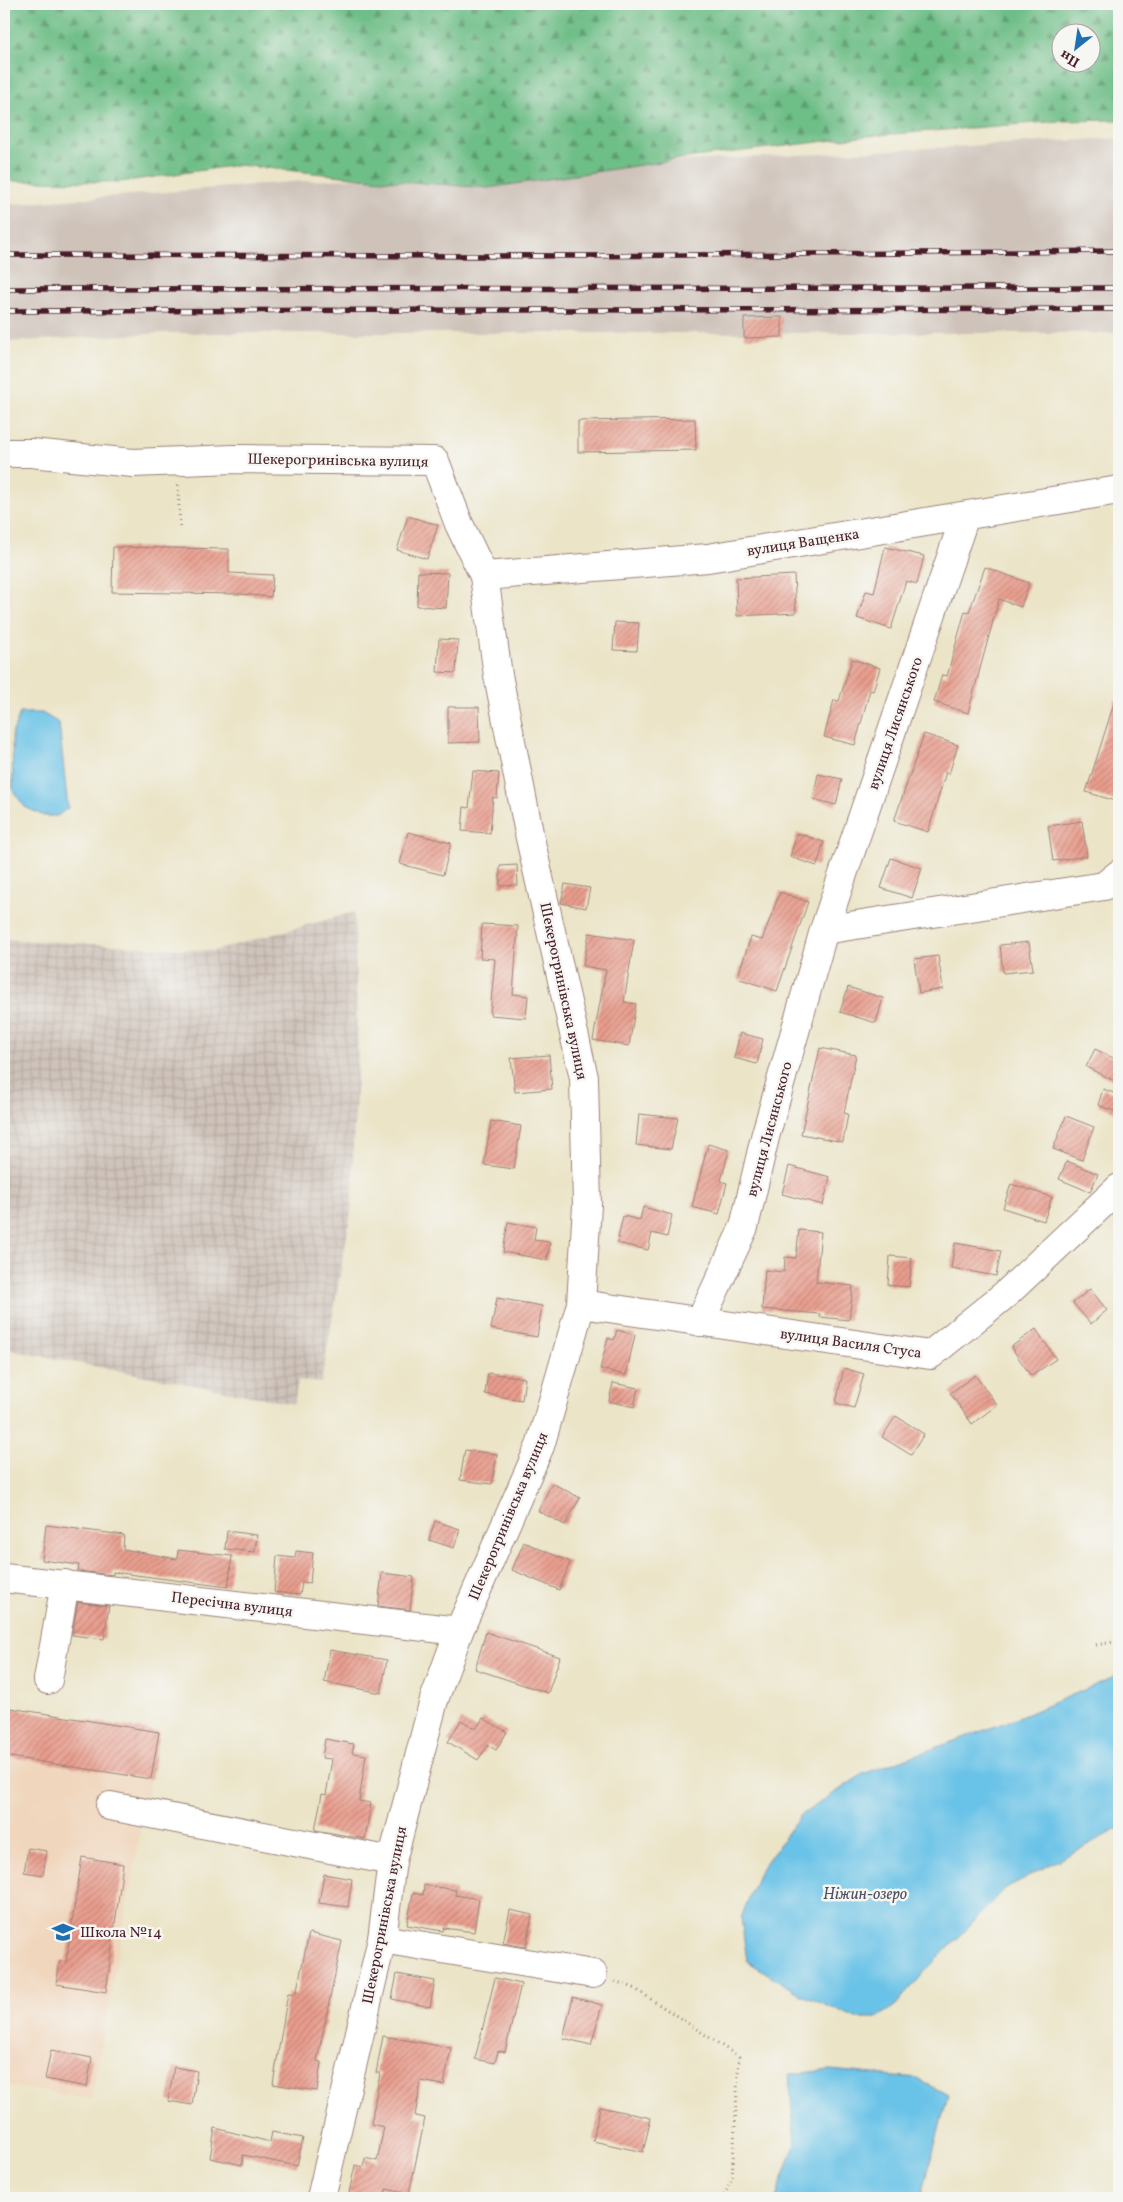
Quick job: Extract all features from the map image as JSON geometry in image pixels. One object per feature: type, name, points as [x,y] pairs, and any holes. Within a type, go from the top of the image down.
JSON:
[{"type":"street","name":"Шекерогринівська вулиця","points":[[4,453],[31,453],[133,463],[177,460],[435,461],[459,524],[484,576],[498,675],[524,809],[584,1078],[586,1205],[581,1304],[540,1446],[459,1631],[434,1700],[392,1861],[382,1939],[321,2198]]},
{"type":"street","name":"вулиця Ващенка","points":[[484,576],[708,558],[1119,490]]},
{"type":"street","name":"вулиця Лисянського","points":[[700,1322],[744,1226],[766,1137],[824,930],[965,516]]},
{"type":"street","points":[[824,930],[1104,886],[1119,874]]},
{"type":"street","name":"вулиця Василя Стуса","points":[[581,1304],[930,1354],[1007,1293],[1119,1188]]},
{"type":"street","name":"Пересічна вулиця","points":[[4,1578],[459,1631]]},
{"type":"street","points":[[48,1680],[65,1584]]},
{"type":"street","points":[[110,1806],[392,1861]]},
{"type":"street","points":[[382,1939],[594,1974]]},
{"type":"path","points":[[177,460],[180,527]]},
{"type":"path","points":[[1096,1645],[1119,1641]]},
{"type":"path","points":[[594,1974],[634,1988],[739,2057],[732,2178],[723,2198]]},
{"type":"shaded area","points":[[1119,138],[1119,333],[164,333],[4,342],[4,205],[291,182]]},
{"type":"shaded area","points":[[354,912],[358,1060],[351,1212],[321,1383],[298,1380],[294,1404],[4,1349],[4,939],[213,951]]},
{"type":"shaded area","name":"Школа №14","points":[[4,1707],[159,1732],[91,2099],[4,2085]]},
{"type":"green space","points":[[4,4],[1119,4],[1119,120],[1061,121],[868,136],[694,157],[488,188],[371,179],[238,165],[120,182],[4,181]]},
{"type":"water","points":[[20,713],[42,713],[59,723],[68,808],[57,816],[44,816],[25,807],[13,791],[12,734]]},
{"type":"water","name":"Ніжин-озеро","points":[[1119,1675],[1119,1828],[1006,1888],[929,1967],[895,2006],[876,2018],[856,2018],[802,1995],[747,1961],[741,1918],[759,1872],[800,1816],[863,1774],[1018,1718]]},
{"type":"water","points":[[830,2070],[917,2078],[948,2095],[921,2198],[776,2198],[795,2145],[789,2074]]},
{"type":"building","points":[[782,317],[782,337],[744,338],[744,318]]},
{"type":"building","points":[[695,419],[696,450],[578,452],[578,421]]},
{"type":"building","points":[[408,516],[438,525],[427,559],[397,550]]},
{"type":"building","points":[[113,547],[229,549],[229,573],[273,575],[271,597],[240,594],[112,592]]},
{"type":"building","points":[[885,547],[924,556],[917,584],[906,581],[891,629],[857,618],[866,591],[874,593]]},
{"type":"building","points":[[985,567],[1029,583],[1021,607],[999,599],[968,713],[934,702],[942,675],[947,676],[965,611],[969,612]]},
{"type":"building","points":[[418,572],[448,573],[446,608],[417,606]]},
{"type":"building","points":[[794,575],[796,613],[737,616],[736,578]]},
{"type":"building","points":[[615,622],[639,623],[637,651],[613,650]]},
{"type":"building","points":[[439,639],[458,640],[456,673],[437,672]]},
{"type":"building","points":[[852,659],[880,668],[873,691],[870,690],[855,745],[824,737],[834,700],[839,701]]},
{"type":"building","points":[[1115,700],[1119,700],[1119,802],[1086,792]]},
{"type":"building","points":[[448,707],[479,707],[480,742],[448,743]]},
{"type":"building","points":[[924,734],[958,745],[949,774],[946,772],[928,832],[894,821]]},
{"type":"building","points":[[473,771],[499,773],[497,798],[493,797],[490,833],[462,831],[464,807],[469,808]]},
{"type":"building","points":[[818,774],[842,779],[836,805],[813,799]]},
{"type":"building","points":[[1082,821],[1087,856],[1053,861],[1048,826]]},
{"type":"building","points":[[408,832],[451,843],[443,875],[400,864]]},
{"type":"building","points":[[797,833],[824,842],[817,866],[790,857]]},
{"type":"building","points":[[891,858],[922,868],[912,898],[881,888]]},
{"type":"building","points":[[517,865],[518,885],[500,886],[500,866]]},
{"type":"building","points":[[565,884],[590,888],[586,908],[561,903]]},
{"type":"building","points":[[780,892],[808,902],[777,991],[737,978],[751,937],[762,940]]},
{"type":"building","points":[[482,924],[518,926],[513,994],[528,996],[526,1018],[490,1015],[495,959],[480,958]]},
{"type":"building","points":[[589,933],[634,940],[624,1002],[636,1004],[629,1046],[593,1040],[606,970],[583,966]]},
{"type":"building","points":[[1029,942],[1033,970],[1003,973],[1000,945]]},
{"type":"building","points":[[938,956],[943,989],[919,993],[914,959]]},
{"type":"building","points":[[848,987],[883,998],[876,1023],[840,1012]]},
{"type":"building","points":[[740,1033],[763,1039],[757,1064],[734,1058]]},
{"type":"building","points":[[820,1048],[856,1055],[844,1113],[848,1114],[843,1142],[801,1134]]},
{"type":"building","points":[[1095,1049],[1119,1061],[1119,1083],[1086,1067]]},
{"type":"building","points":[[549,1055],[552,1089],[515,1092],[511,1058]]},
{"type":"building","points":[[1103,1089],[1119,1095],[1119,1113],[1098,1105]]},
{"type":"building","points":[[639,1114],[678,1118],[671,1149],[636,1145]]},
{"type":"building","points":[[1066,1116],[1094,1127],[1082,1160],[1053,1149]]},
{"type":"building","points":[[491,1121],[521,1126],[514,1169],[484,1165]]},
{"type":"building","points":[[708,1144],[729,1150],[721,1181],[727,1183],[719,1214],[692,1207]]},
{"type":"building","points":[[1067,1161],[1098,1174],[1090,1192],[1059,1179]]},
{"type":"building","points":[[789,1166],[830,1177],[823,1205],[782,1194]]},
{"type":"building","points":[[1011,1184],[1052,1197],[1044,1221],[1003,1208]]},
{"type":"building","points":[[643,1207],[672,1215],[667,1237],[652,1233],[648,1250],[617,1243],[623,1216],[640,1220]]},
{"type":"building","points":[[508,1222],[536,1227],[534,1240],[550,1242],[547,1260],[503,1252]]},
{"type":"building","points":[[799,1230],[821,1232],[816,1282],[853,1286],[849,1320],[820,1317],[820,1314],[762,1309],[765,1270],[784,1272],[785,1257],[796,1258]]},
{"type":"building","points":[[955,1243],[1001,1251],[996,1276],[951,1268]]},
{"type":"building","points":[[890,1256],[912,1258],[909,1287],[888,1285]]},
{"type":"building","points":[[1090,1289],[1107,1310],[1091,1324],[1073,1303]]},
{"type":"building","points":[[497,1298],[542,1306],[537,1337],[491,1329]]},
{"type":"building","points":[[1036,1329],[1056,1359],[1031,1376],[1011,1347]]},
{"type":"building","points":[[617,1330],[635,1335],[626,1375],[600,1369],[608,1338],[614,1340]]},
{"type":"building","points":[[844,1368],[864,1374],[854,1408],[836,1403]]},
{"type":"building","points":[[488,1373],[525,1378],[522,1400],[485,1394]]},
{"type":"building","points":[[975,1375],[997,1405],[972,1424],[950,1393]]},
{"type":"building","points":[[613,1383],[638,1388],[634,1407],[609,1401]]},
{"type":"building","points":[[896,1416],[924,1434],[911,1455],[882,1437]]},
{"type":"building","points":[[465,1450],[497,1454],[492,1484],[460,1480]]},
{"type":"building","points":[[552,1483],[580,1498],[565,1525],[538,1511]]},
{"type":"building","points":[[435,1521],[460,1529],[454,1548],[429,1540]]},
{"type":"building","points":[[46,1525],[124,1535],[123,1549],[177,1559],[178,1550],[232,1556],[228,1587],[113,1572],[113,1575],[78,1571],[79,1565],[42,1560]]},
{"type":"building","points":[[227,1531],[257,1535],[255,1552],[225,1549]]},
{"type":"building","points":[[524,1542],[570,1562],[559,1590],[512,1570]]},
{"type":"building","points":[[296,1551],[313,1553],[310,1583],[302,1582],[300,1595],[274,1592],[277,1556],[295,1558]]},
{"type":"building","points":[[382,1573],[414,1577],[410,1610],[378,1606]]},
{"type":"building","points":[[78,1602],[109,1606],[104,1639],[72,1635]]},
{"type":"building","points":[[486,1632],[560,1657],[548,1693],[475,1669]]},
{"type":"building","points":[[330,1650],[387,1660],[381,1693],[324,1682]]},
{"type":"building","points":[[4,1707],[159,1732],[151,1779],[4,1756]]},
{"type":"building","points":[[483,1718],[507,1732],[496,1750],[488,1745],[478,1760],[448,1742],[461,1720],[476,1729]]},
{"type":"building","points":[[325,1739],[354,1744],[352,1753],[366,1755],[359,1801],[371,1803],[365,1839],[315,1830],[322,1794],[326,1795],[332,1759],[322,1758]]},
{"type":"building","points":[[28,1848],[47,1851],[43,1875],[24,1872]]},
{"type":"building","points":[[82,1857],[123,1864],[106,1992],[56,1984],[60,1961],[66,1962]]},
{"type":"building","points":[[324,1874],[352,1879],[348,1907],[319,1903]]},
{"type":"building","points":[[424,1885],[456,1890],[455,1895],[479,1899],[474,1932],[444,1928],[443,1931],[407,1925],[413,1893],[423,1895]]},
{"type":"building","points":[[510,1910],[532,1915],[526,1947],[503,1943]]},
{"type":"building","points":[[309,1933],[342,1941],[317,2061],[321,2062],[317,2091],[273,2084],[288,1993],[296,1994]]},
{"type":"building","points":[[397,1974],[435,1981],[430,2007],[392,1999]]},
{"type":"building","points":[[495,1978],[521,1984],[505,2052],[498,2051],[495,2063],[475,2059]]},
{"type":"building","points":[[573,1997],[602,2005],[591,2045],[563,2038]]},
{"type":"building","points":[[383,2036],[451,2048],[444,2085],[421,2081],[415,2116],[425,2118],[409,2194],[386,2189],[385,2198],[372,2198],[349,2193],[355,2165],[364,2167],[365,2158],[377,2161],[384,2127],[371,2124],[380,2073],[376,2073]]},
{"type":"building","points":[[51,2050],[92,2058],[87,2087],[45,2079]]},
{"type":"building","points":[[174,2067],[197,2071],[192,2105],[168,2101]]},
{"type":"building","points":[[600,2107],[651,2118],[643,2152],[593,2141]]},
{"type":"building","points":[[215,2128],[270,2142],[272,2132],[303,2138],[297,2166],[243,2155],[242,2165],[210,2158]]},
{"type":"railway","points":[[4,255],[584,256],[1119,251]]},
{"type":"railway","points":[[4,289],[1119,288]]},
{"type":"railway","points":[[4,311],[1119,309]]},
{"type":"place","name":"Школа №14","points":[[63,1932]]}]
